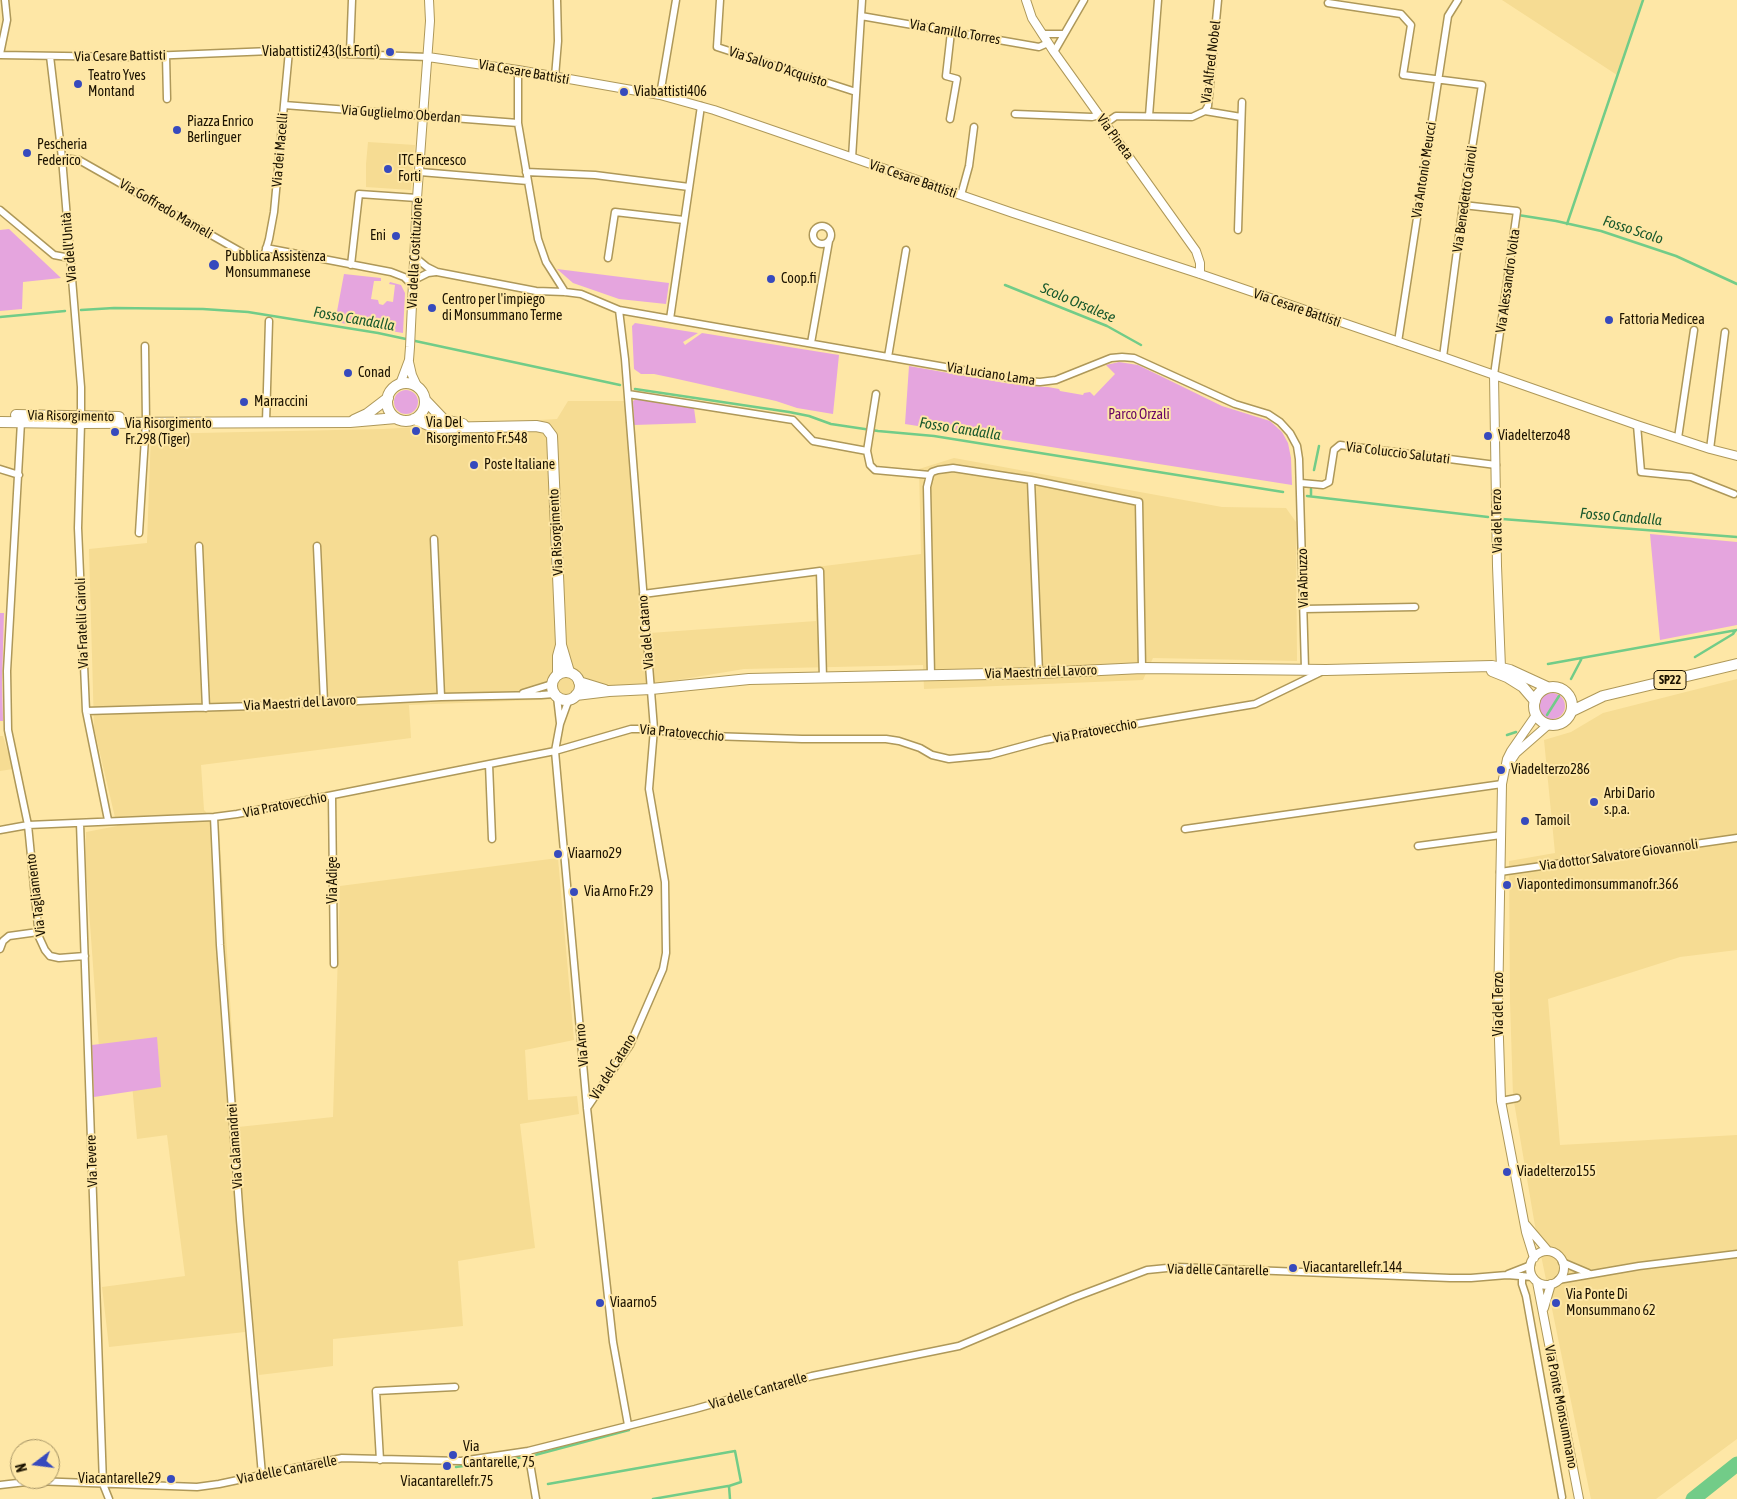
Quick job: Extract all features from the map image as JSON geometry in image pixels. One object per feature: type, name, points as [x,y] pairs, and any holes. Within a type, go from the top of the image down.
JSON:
[{"type":"main road","name":"Via Risorgimento","points":[[350,422],[367,414],[388,398],[400,384]]},
{"type":"main road","points":[[400,384],[413,384],[418,388]]},
{"type":"main road","name":"Via Risorgimento","points":[[418,388],[424,395],[425,400],[444,420],[479,426]]},
{"type":"main road","points":[[388,398],[388,407],[396,418]]},
{"type":"main road","points":[[414,419],[423,412],[425,400]]},
{"type":"main road","name":"Via Risorgimento","points":[[0,416],[140,421],[266,422],[350,422],[396,418],[405,421],[414,419],[435,428],[479,426],[536,426],[546,428],[552,436],[561,644],[569,672]]},
{"type":"main road","points":[[0,422],[20,419],[81,419]]},
{"type":"main road","name":"Via Risorgimento","points":[[0,422],[81,419]]},
{"type":"main road","name":"Via Risorgimento","points":[[558,674],[558,656],[561,644]]},
{"type":"main road","name":"SP22","points":[[1548,724],[1560,724],[1570,716],[1572,711],[1603,696],[1737,664]]},
{"type":"main road","points":[[1474,667],[1510,670],[1547,687]]},
{"type":"main road","points":[[1474,667],[1507,677],[1522,687],[1535,701]]},
{"type":"main road","name":"Via Maestri del Lavoro","points":[[554,692],[572,697],[609,691],[651,689],[749,679],[1039,673],[1142,668],[1326,670],[1474,667]]},
{"type":"main road","points":[[554,692],[558,674],[569,672]]},
{"type":"main road","name":"Via Maestri del Lavoro","points":[[569,672],[576,676],[579,682],[609,691]]},
{"type":"main road","points":[[572,697],[580,687],[579,682]]},
{"type":"main road","points":[[1547,687],[1539,692],[1534,710],[1539,719],[1548,724]]},
{"type":"main road","name":"SP22","points":[[1547,687],[1560,688],[1570,696],[1603,696]]},
{"type":"main road","points":[[1570,696],[1572,711]]},
{"type":"street","points":[[0,55],[7,20],[3,14],[5,0]]},
{"type":"street","points":[[350,52],[352,0]]},
{"type":"street","name":"Via della Costituzione","points":[[418,388],[412,375],[409,360],[413,296],[412,282],[416,258],[417,198],[428,57],[430,0]]},
{"type":"street","points":[[555,77],[558,41],[557,0]]},
{"type":"street","points":[[660,95],[676,0]]},
{"type":"street","name":"Via Salvo D'Acquisto","points":[[720,0],[717,47],[856,92]]},
{"type":"street","points":[[852,158],[862,0]]},
{"type":"street","name":"Via Pineta","points":[[1026,0],[1032,18],[1054,52],[1196,251],[1199,259],[1200,274]]},
{"type":"street","points":[[1054,52],[1084,0]]},
{"type":"street","points":[[1149,116],[1158,0]]},
{"type":"street","name":"Via Alfred Nobel","points":[[1106,123],[1116,116],[1192,117],[1205,111],[1208,106],[1218,0]]},
{"type":"street","name":"Via Antonio Meucci","points":[[1398,342],[1448,16],[1458,0]]},
{"type":"street","points":[[1328,3],[1401,14],[1411,25],[1403,75],[1438,80]]},
{"type":"street","name":"Via Camillo Torres","points":[[861,16],[1039,47],[1048,43]]},
{"type":"street","points":[[950,119],[957,79],[946,76],[951,32]]},
{"type":"street","points":[[1042,34],[1064,34]]},
{"type":"street","name":"Via Cesare Battisti","points":[[0,55],[125,57],[289,51],[350,52],[428,57],[518,70],[660,95],[701,106],[1200,274],[1637,425],[1737,456]]},
{"type":"street","name":"Via dei Macelli","points":[[266,248],[274,212],[289,51]]},
{"type":"street","points":[[166,55],[167,99]]},
{"type":"street","name":"Via dell'Unità","points":[[50,56],[62,158],[81,387],[81,419]]},
{"type":"street","points":[[518,70],[518,123],[538,239],[546,262],[565,292]]},
{"type":"street","name":"Via Benedetto Cairoli","points":[[1438,80],[1482,85],[1442,357]]},
{"type":"street","points":[[1238,230],[1242,102]]},
{"type":"street","name":"Via Guglielmo Oberdan","points":[[284,105],[518,123]]},
{"type":"street","points":[[670,319],[701,106]]},
{"type":"street","points":[[1205,111],[1241,117]]},
{"type":"street","points":[[1015,114],[1092,117],[1100,115]]},
{"type":"street","points":[[961,195],[969,166],[974,127]]},
{"type":"street","name":"Via Goffredo Mameli","points":[[62,158],[80,160],[250,257],[262,256],[266,248]]},
{"type":"street","points":[[420,172],[528,181]]},
{"type":"street","points":[[526,172],[595,175],[689,187]]},
{"type":"street","points":[[351,265],[358,194],[417,198]]},
{"type":"street","name":"Via Alessandro Volta","points":[[1463,206],[1517,211],[1494,375]]},
{"type":"street","points":[[0,210],[54,255],[70,258]]},
{"type":"street","points":[[608,258],[615,212],[684,220]]},
{"type":"street","points":[[412,282],[412,234],[416,225]]},
{"type":"street","points":[[811,343],[829,241]]},
{"type":"street","points":[[266,248],[398,273],[412,282]]},
{"type":"street","points":[[888,357],[906,250]]},
{"type":"street","points":[[416,258],[437,272],[536,291],[581,294],[619,310]]},
{"type":"street","points":[[412,282],[428,273],[437,272]]},
{"type":"street","name":"Via Luciano Lama","points":[[619,310],[1032,382],[1044,382],[1061,378],[1111,358],[1134,358],[1235,404],[1274,417],[1285,427],[1297,446],[1301,484]]},
{"type":"street","name":"Via del Catano","points":[[587,1108],[630,1045],[665,962],[665,882],[648,789],[654,728],[628,394],[619,310]]},
{"type":"street","points":[[266,422],[269,321]]},
{"type":"street","points":[[1678,438],[1694,330]]},
{"type":"street","points":[[1710,449],[1725,332]]},
{"type":"street","points":[[139,533],[140,421],[145,346]]},
{"type":"street","name":"Via della Costituzione","points":[[400,384],[409,360]]},
{"type":"street","name":"Via del Terzo","points":[[1494,375],[1501,668]]},
{"type":"street","points":[[628,394],[793,420],[813,441],[867,449]]},
{"type":"street","points":[[876,394],[867,449],[870,465],[876,470],[930,475],[938,470],[953,468],[1031,480],[1139,502],[1142,668]]},
{"type":"street","name":"Via Fratelli Cairoli","points":[[81,419],[78,528],[86,711],[108,820]]},
{"type":"street","name":"Via Tagliamento","points":[[21,422],[7,661],[8,730],[28,825],[38,932],[45,950],[50,956],[59,958],[86,956]]},
{"type":"street","points":[[1637,425],[1640,472],[1691,476],[1734,494]]},
{"type":"street","name":"Via Coluccio Salutati","points":[[1301,484],[1323,485],[1329,482],[1334,450],[1340,445],[1496,465]]},
{"type":"street","points":[[0,469],[19,475]]},
{"type":"street","points":[[930,475],[927,487],[932,675]]},
{"type":"street","points":[[1031,480],[1039,673]]},
{"type":"street","name":"Via Abruzzo","points":[[1301,484],[1305,669]]},
{"type":"street","points":[[434,539],[441,697]]},
{"type":"street","points":[[199,546],[206,708]]},
{"type":"street","points":[[316,546],[324,702]]},
{"type":"street","points":[[643,594],[820,571],[823,678]]},
{"type":"street","points":[[1304,609],[1415,607]]},
{"type":"street","name":"Via Pratovecchio","points":[[0,830],[28,825],[108,820],[214,817],[261,810],[556,751],[631,729],[654,728],[680,735],[802,739],[886,739],[899,741],[920,748],[932,755],[949,759],[990,755],[1082,732],[1256,704],[1326,670]]},
{"type":"street","name":"Via Maestri del Lavoro","points":[[86,711],[206,708],[441,697],[514,696],[554,692]]},
{"type":"street","name":"Via Arno","points":[[554,692],[560,724]]},
{"type":"street","name":"Via Arno","points":[[572,697],[560,724],[556,751],[587,1108],[613,1342],[628,1425]]},
{"type":"street","points":[[1505,771],[1507,759],[1511,751],[1536,715]]},
{"type":"street","points":[[1505,771],[1516,753],[1548,724]]},
{"type":"street","points":[[0,730],[8,730]]},
{"type":"street","points":[[489,764],[492,839]]},
{"type":"street","name":"Via del Terzo","points":[[1505,771],[1502,784],[1498,1009],[1501,1101],[1532,1261]]},
{"type":"street","points":[[1185,829],[1502,784]]},
{"type":"street","name":"Via Adige","points":[[332,796],[334,964]]},
{"type":"street","name":"Via Calamandrei","points":[[214,817],[222,965],[240,1220],[262,1474]]},
{"type":"street","name":"Via Tevere","points":[[80,822],[103,1484],[109,1499]]},
{"type":"street","points":[[1418,846],[1501,835]]},
{"type":"street","name":"Via dottor Salvatore Giovannoli","points":[[1500,872],[1737,838]]},
{"type":"street","points":[[0,949],[3,941],[9,936],[38,932]]},
{"type":"street","points":[[1501,1101],[1517,1098]]},
{"type":"street","points":[[1524,1222],[1548,1251],[1558,1255],[1562,1262],[1563,1273],[1555,1282],[1543,1318],[1531,1323]]},
{"type":"street","points":[[1548,1251],[1542,1252],[1532,1261],[1535,1279],[1544,1285],[1589,1274],[1737,1254]]},
{"type":"street","name":"Via delle Cantarelle","points":[[1507,1275],[1532,1261]]},
{"type":"street","points":[[1562,1262],[1589,1274]]},
{"type":"street","name":"Via delle Cantarelle","points":[[0,1485],[35,1481],[196,1487],[219,1484],[342,1458],[461,1461],[528,1451],[695,1409],[820,1374],[959,1346],[1147,1270],[1177,1267],[1450,1278],[1507,1275],[1535,1279]]},
{"type":"street","points":[[1522,1276],[1562,1497]]},
{"type":"street","name":"Via Ponte Monsummano","points":[[1535,1279],[1579,1499]]},
{"type":"street","points":[[380,1460],[376,1391],[455,1387]]},
{"type":"street","points":[[528,1451],[536,1499]]},
{"type":"shaded area","points":[[1502,0],[1642,0],[1617,75]]},
{"type":"shaded area","points":[[368,142],[415,145],[411,190],[366,187]]},
{"type":"shaded area","points":[[568,401],[633,401],[650,633],[816,621],[816,567],[921,554],[919,469],[954,458],[1222,507],[1286,508],[1296,522],[1297,661],[1153,658],[1143,680],[924,689],[923,665],[744,669],[563,699],[409,705],[411,738],[201,765],[204,810],[219,826],[238,1127],[333,1117],[340,886],[558,858],[574,1040],[525,1050],[528,1100],[577,1096],[579,1114],[520,1124],[535,1248],[458,1261],[463,1326],[333,1339],[333,1366],[259,1375],[254,1331],[109,1347],[102,1287],[185,1276],[167,1135],[137,1139],[130,1062],[99,1048],[86,869],[86,832],[117,826],[94,728],[89,549],[147,543],[151,434],[383,429],[557,419]]},
{"type":"shaded area","points":[[1737,679],[1737,950],[1680,957],[1548,999],[1560,1145],[1737,1135],[1737,1439],[1656,1499],[1591,1499],[1535,1226],[1513,1096],[1509,861],[1555,853],[1544,740],[1571,732],[1603,713]]},
{"type":"shaded area","points":[[0,736],[3,736],[13,769],[0,771]]},
{"type":"green space","points":[[9,229],[61,278],[23,282],[22,309],[0,311],[0,230]]},
{"type":"green space","points":[[557,269],[669,283],[666,304],[619,299],[573,283]]},
{"type":"green space","points":[[344,274],[381,278],[381,281],[374,281],[371,299],[378,300],[379,304],[383,305],[387,301],[393,302],[395,285],[389,284],[390,282],[401,285],[405,293],[403,333],[335,322]]},
{"type":"green space","points":[[635,323],[698,333],[683,342],[685,345],[702,333],[839,355],[833,414],[797,408],[776,401],[654,374],[641,374],[634,369],[632,326]]},
{"type":"green space","name":"Parco Orzali","points":[[1119,362],[1138,365],[1222,406],[1270,421],[1282,432],[1288,443],[1291,458],[1292,485],[905,424],[909,366],[1005,383],[1048,387],[1083,395],[1090,392],[1094,396],[1115,374],[1106,365]]},
{"type":"green space","points":[[406,390],[415,393],[418,402],[415,411],[406,414],[397,411],[394,402],[397,393]]},
{"type":"green space","points":[[636,399],[694,408],[696,423],[634,425],[633,401]]},
{"type":"green space","points":[[1650,534],[1737,542],[1737,625],[1660,640]]},
{"type":"green space","points":[[0,613],[4,613],[3,721],[0,721]]},
{"type":"green space","points":[[1552,693],[1561,697],[1565,706],[1561,715],[1552,719],[1543,715],[1539,706],[1543,697]]},
{"type":"green space","points":[[157,1037],[161,1087],[94,1097],[92,1045]]},
{"type":"waterway","points":[[1567,224],[1643,0]]},
{"type":"waterway","name":"Fosso Scolo","points":[[1518,215],[1601,231],[1676,256],[1737,284]]},
{"type":"waterway","name":"Scolo Orsalese","points":[[1005,285],[1107,326],[1141,345]]},
{"type":"waterway","name":"Fosso Candalla","points":[[81,310],[114,308],[203,309],[248,312],[378,333],[620,385]]},
{"type":"waterway","name":"Fosso Candalla","points":[[0,317],[65,311]]},
{"type":"waterway","name":"Fosso Candalla","points":[[635,389],[789,412],[809,416],[831,424],[878,431],[934,436],[1283,492]]},
{"type":"waterway","name":"Scolo Orsalese","points":[[1314,470],[1319,446]]},
{"type":"waterway","name":"Fosso Candalla","points":[[1311,489],[1311,496]]},
{"type":"waterway","name":"Fosso Candalla","points":[[1307,496],[1488,517]]},
{"type":"waterway","name":"Fosso Candalla","points":[[1502,519],[1737,537]]},
{"type":"waterway","points":[[1548,664],[1737,630]]},
{"type":"waterway","points":[[1695,657],[1735,631]]},
{"type":"waterway","points":[[1571,679],[1582,658]]},
{"type":"waterway","points":[[1547,715],[1559,696]]},
{"type":"waterway","points":[[1507,735],[1516,732]]},
{"type":"waterway","points":[[535,1455],[629,1430]]},
{"type":"waterway","points":[[548,1484],[735,1451],[741,1482],[729,1486],[730,1499]]},
{"type":"waterway","points":[[456,1467],[524,1457]]},
{"type":"waterway","points":[[1693,1499],[1737,1464]]},
{"type":"waterway","points":[[653,1499],[728,1486]]},
{"type":"place","name":"Viabattisti243(Ist.Forti)","points":[[390,52]]},
{"type":"place","name":"Teatro Yves Montand","points":[[78,84]]},
{"type":"place","name":"Viabattisti406","points":[[624,92]]},
{"type":"place","name":"Piazza Enrico Berlinguer","points":[[177,130]]},
{"type":"place","name":"Pescheria Federico","points":[[27,153]]},
{"type":"place","name":"ITC Francesco Forti","points":[[388,169]]},
{"type":"place","name":"Eni","points":[[396,236]]},
{"type":"place","name":"Pubblica Assistenza Monsummanese","points":[[214,265]]},
{"type":"place","name":"Coop.fi","points":[[771,279]]},
{"type":"place","name":"Centro per l'impiego di Monsummano Terme","points":[[432,308]]},
{"type":"place","name":"Fattoria Medicea","points":[[1609,320]]},
{"type":"place","name":"Conad","points":[[348,373]]},
{"type":"place","name":"Marraccini","points":[[244,402]]},
{"type":"place","name":"Via Del Risorgimento Fr.548","points":[[416,431]]},
{"type":"place","name":"Via Risorgimento Fr.298 (Tiger)","points":[[115,432]]},
{"type":"place","name":"Viadelterzo48","points":[[1488,436]]},
{"type":"place","name":"Poste Italiane","points":[[474,465]]},
{"type":"place","name":"Viadelterzo286","points":[[1501,770]]},
{"type":"place","name":"Arbi Dario s.p.a.","points":[[1594,802]]},
{"type":"place","name":"Tamoil","points":[[1525,821]]},
{"type":"place","name":"Viaarno29","points":[[558,854]]},
{"type":"place","name":"Viapontedimonsummanofr.366","points":[[1507,885]]},
{"type":"place","name":"Via Arno Fr.29","points":[[574,892]]},
{"type":"place","name":"Viadelterzo155","points":[[1507,1172]]},
{"type":"place","name":"Viacantarellefr.144","points":[[1293,1268]]},
{"type":"place","name":"Viaarno5","points":[[600,1303]]},
{"type":"place","name":"Via Ponte Di Monsummano 62","points":[[1556,1303]]},
{"type":"place","name":"Via Cantarelle, 75","points":[[453,1455]]},
{"type":"place","name":"Viacantarellefr.75","points":[[447,1466]]},
{"type":"place","name":"Viacantarelle29","points":[[171,1479]]}]
